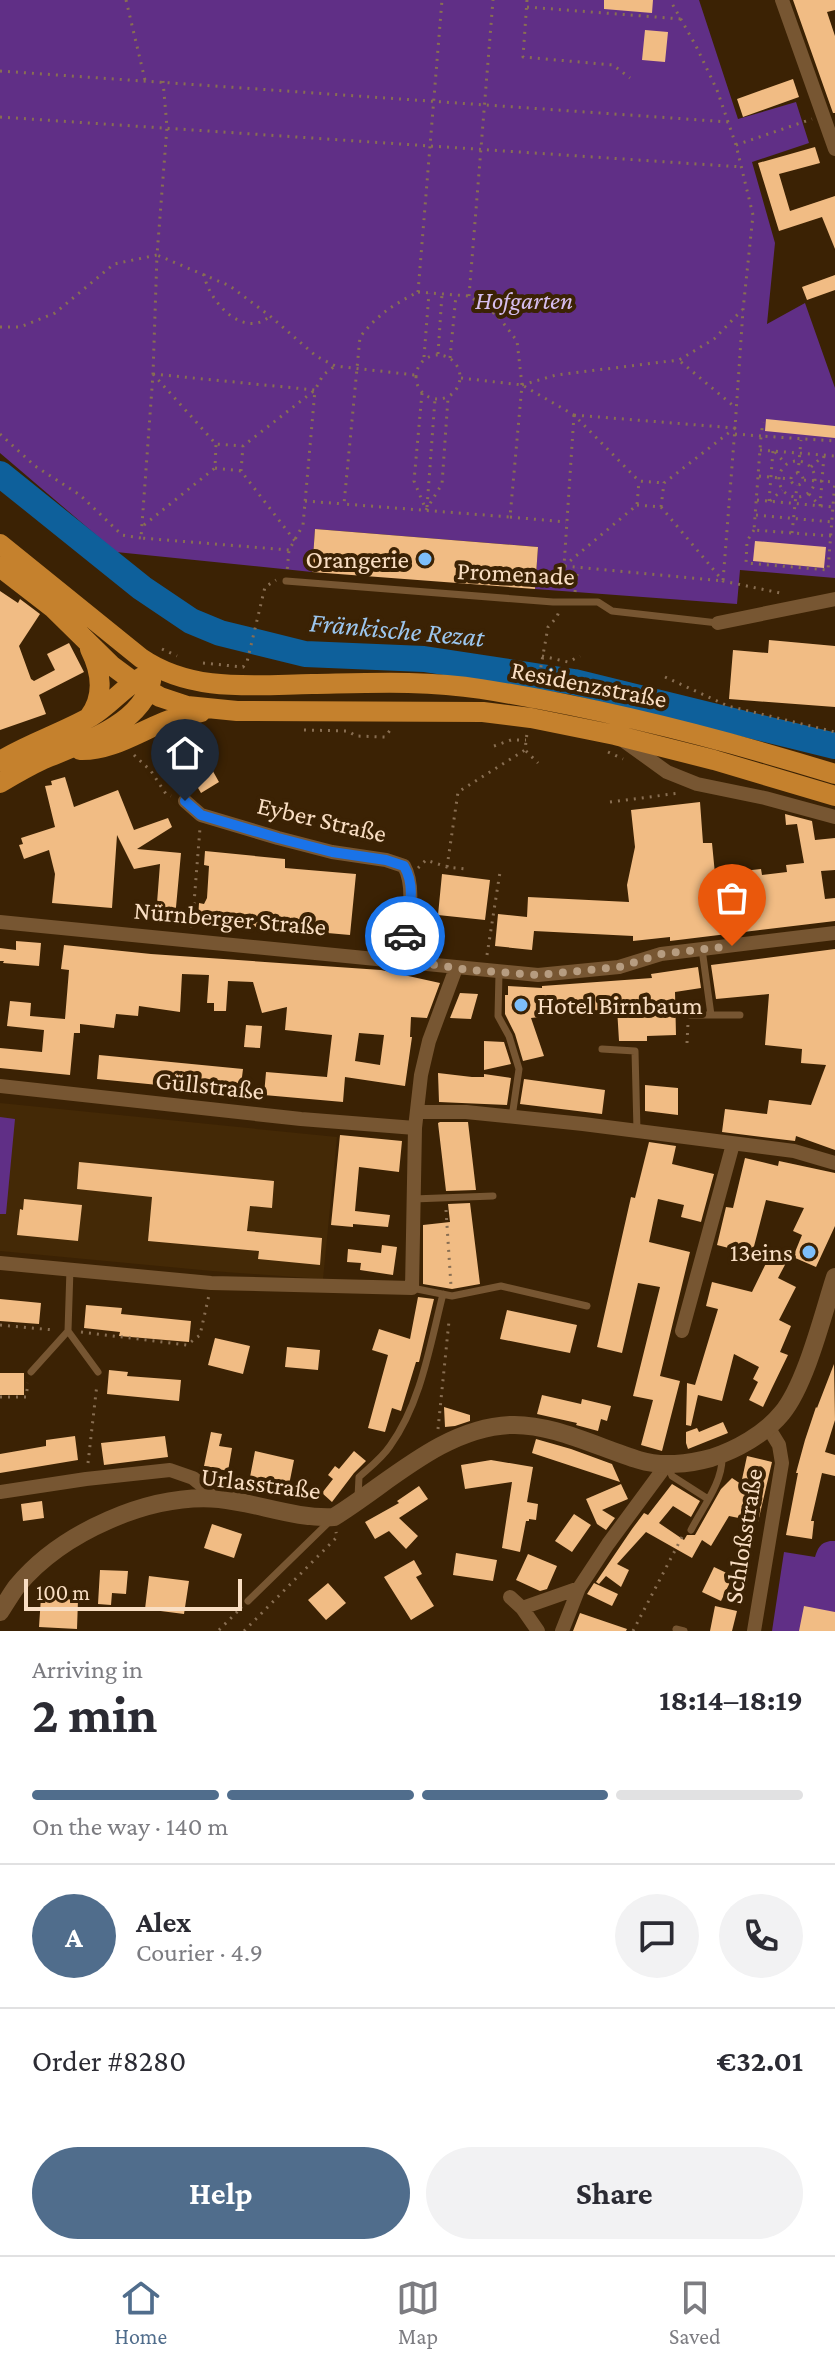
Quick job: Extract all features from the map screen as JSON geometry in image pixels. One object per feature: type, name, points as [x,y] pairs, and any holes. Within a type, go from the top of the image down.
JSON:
[{"type":"main road","points":[[0,544],[154,669],[173,702],[213,710]]},
{"type":"main road","points":[[0,567],[29,588],[111,665],[154,669]]},
{"type":"main road","points":[[82,636],[96,662],[100,684],[97,705],[88,718]]},
{"type":"main road","points":[[0,761],[25,746],[88,718],[154,669]]},
{"type":"main road","points":[[0,783],[130,717],[140,706],[154,669]]},
{"type":"main road","name":"Residenzstraße","points":[[154,669],[215,685],[404,682],[535,694],[657,723],[835,774]]},
{"type":"main road","points":[[67,750],[90,751],[119,742],[160,723],[213,710]]},
{"type":"main road","name":"Residenzstraße","points":[[213,710],[483,712],[531,718],[610,743],[770,775],[835,796]]},
{"type":"street","points":[[782,0],[835,149]]},
{"type":"street","name":"Promenade","points":[[718,623],[835,599]]},
{"type":"street","points":[[610,743],[697,784],[835,817]]},
{"type":"street","points":[[806,765],[835,760]]},
{"type":"street","name":"Eyber Straße","points":[[185,801],[201,815],[305,845],[404,866],[410,876],[411,891],[401,960]]},
{"type":"street","name":"Nürnberger Straße","points":[[0,922],[538,975],[619,967],[661,954],[835,933]]},
{"type":"street","points":[[0,1263],[211,1283],[412,1288],[415,1128],[421,1075],[429,1041],[456,968]]},
{"type":"street","name":"Güllstraße","points":[[0,1086],[301,1119],[415,1128]]},
{"type":"street","points":[[418,1112],[466,1112],[637,1131],[794,1151],[835,1163]]},
{"type":"street","points":[[682,1331],[733,1144]]},
{"type":"street","points":[[768,1427],[792,1399],[835,1277]]},
{"type":"street","name":"Urlasstraße","points":[[0,1612],[17,1586],[49,1556],[90,1529],[147,1505],[176,1500],[219,1499],[314,1518],[334,1517],[436,1448],[479,1430],[511,1425],[543,1428],[644,1462],[667,1464],[722,1455],[768,1427]]},
{"type":"street","name":"Schloßstraße","points":[[754,1631],[782,1463],[779,1445],[768,1427]]},
{"type":"street","points":[[562,1631],[579,1588],[667,1464]]},
{"type":"street","points":[[0,1492],[170,1470],[193,1478],[219,1499]]},
{"type":"street","points":[[522,1608],[579,1588]]},
{"type":"street","points":[[510,1597],[538,1631]]},
{"type":"lane","name":"Promenade","points":[[286,581],[598,602],[612,611],[718,623]]},
{"type":"lane","points":[[702,949],[711,1015]]},
{"type":"lane","points":[[492,972],[498,1016],[509,1036],[519,1069],[512,1117]]},
{"type":"lane","points":[[690,1015],[740,1015]]},
{"type":"lane","points":[[602,1049],[635,1051],[637,1131]]},
{"type":"lane","points":[[413,1199],[493,1196]]},
{"type":"lane","points":[[70,1269],[68,1331],[98,1372]]},
{"type":"lane","points":[[412,1288],[447,1295],[501,1286],[587,1306]]},
{"type":"lane","points":[[357,1503],[359,1477],[389,1449],[405,1422],[447,1295]]},
{"type":"lane","points":[[31,1372],[68,1331]]},
{"type":"lane","points":[[691,1530],[722,1467],[722,1455]]},
{"type":"lane","points":[[667,1464],[672,1476],[708,1499]]},
{"type":"lane","points":[[248,1601],[334,1517]]},
{"type":"path","points":[[126,0],[145,80]]},
{"type":"path","points":[[418,292],[442,0]]},
{"type":"path","points":[[469,296],[493,0]]},
{"type":"path","points":[[527,0],[523,57],[613,65],[630,78]]},
{"type":"path","points":[[670,0],[717,90],[736,145],[753,215],[723,581]]},
{"type":"path","points":[[527,7],[681,19]]},
{"type":"path","points":[[0,71],[729,122]]},
{"type":"path","points":[[141,538],[167,127],[163,81]]},
{"type":"path","points":[[736,145],[823,115]]},
{"type":"path","points":[[0,117],[742,167]]},
{"type":"path","points":[[0,327],[20,327],[55,313],[114,264],[157,255],[230,286],[316,356],[335,366],[415,375]]},
{"type":"path","points":[[204,273],[205,285],[219,306],[238,319],[247,324],[262,323],[270,316]]},
{"type":"path","points":[[344,504],[360,337],[388,308],[418,292],[469,296],[498,316],[517,341],[522,385],[510,517]]},
{"type":"path","points":[[424,359],[429,293]]},
{"type":"path","points":[[438,354],[442,294]]},
{"type":"path","points":[[450,358],[456,295]]},
{"type":"path","points":[[461,378],[522,385],[556,375],[679,360],[714,339],[743,310]]},
{"type":"path","points":[[422,393],[435,399],[448,397],[455,392],[461,378],[457,365],[450,358],[438,354],[424,359],[415,375],[422,393],[414,481],[426,510]]},
{"type":"path","points":[[679,360],[736,408]]},
{"type":"path","points":[[202,663],[243,667],[247,662],[265,587],[275,580],[286,581],[289,550],[303,525],[315,390],[323,375],[335,366]]},
{"type":"path","points":[[153,374],[315,390]]},
{"type":"path","points":[[153,374],[216,444],[243,446],[315,390]]},
{"type":"path","points":[[522,385],[574,415],[639,481],[664,483],[735,428]]},
{"type":"path","points":[[426,510],[442,484],[448,397]]},
{"type":"path","points":[[426,510],[435,399]]},
{"type":"path","points":[[574,415],[735,428]]},
{"type":"path","points":[[564,566],[574,415]]},
{"type":"path","points":[[763,422],[754,530],[747,541],[746,563],[828,570],[835,481],[804,480],[797,485]]},
{"type":"path","points":[[0,434],[35,466],[80,495],[122,535],[289,550]]},
{"type":"path","points":[[735,434],[835,441]]},
{"type":"path","points":[[798,473],[801,439]]},
{"type":"path","points":[[215,468],[216,444]]},
{"type":"path","points":[[243,446],[241,471],[295,541]]},
{"type":"path","points":[[760,450],[835,456]]},
{"type":"path","points":[[773,451],[786,464]]},
{"type":"path","points":[[769,501],[773,451]]},
{"type":"path","points":[[811,467],[824,455]]},
{"type":"path","points":[[820,506],[824,455]]},
{"type":"path","points":[[799,461],[811,467],[815,481],[808,493],[795,497],[782,490],[779,478],[786,464],[799,461]]},
{"type":"path","points":[[142,526],[215,468],[241,471]]},
{"type":"path","points":[[791,479],[793,474],[798,473]]},
{"type":"path","points":[[798,473],[804,480]]},
{"type":"path","points":[[758,476],[791,479],[797,485]]},
{"type":"path","points":[[637,505],[639,481]]},
{"type":"path","points":[[661,507],[664,483]]},
{"type":"path","points":[[792,533],[797,485]]},
{"type":"path","points":[[769,501],[782,490]]},
{"type":"path","points":[[808,493],[820,506]]},
{"type":"path","points":[[756,500],[833,507]]},
{"type":"path","points":[[305,501],[567,522]]},
{"type":"path","points":[[564,566],[637,505],[661,507],[723,581]]},
{"type":"path","points":[[755,515],[832,522]]},
{"type":"path","points":[[754,530],[831,536]]},
{"type":"path","points":[[564,566],[723,581],[792,596]]},
{"type":"path","points":[[575,600],[578,568]]},
{"type":"path","points":[[535,694],[548,627],[557,617],[561,601]]},
{"type":"path","points":[[542,656],[568,662],[580,656]]},
{"type":"path","points":[[665,677],[728,706],[835,732]]},
{"type":"path","points":[[304,730],[348,731],[356,736],[385,737],[396,723]]},
{"type":"path","points":[[516,729],[528,731],[525,750]]},
{"type":"path","points":[[119,742],[151,771],[166,794],[185,801],[187,773],[175,753],[176,732],[166,735]]},
{"type":"path","points":[[494,746],[511,740],[526,740]]},
{"type":"path","points":[[610,743],[629,762]]},
{"type":"path","points":[[525,750],[538,763]]},
{"type":"path","points":[[447,867],[458,792],[525,750]]},
{"type":"path","points":[[610,802],[677,795],[685,790],[675,787]]},
{"type":"path","points":[[191,940],[201,815]]},
{"type":"path","points":[[410,876],[426,860],[465,869]]},
{"type":"path","points":[[492,972],[500,872]]},
{"type":"path","points":[[687,1029],[687,1043]]},
{"type":"path","points":[[436,1448],[447,1295],[445,1198]]},
{"type":"path","points":[[0,1325],[187,1345],[200,1335],[211,1283]]},
{"type":"path","points":[[0,1397],[26,1397],[31,1372]]},
{"type":"path","points":[[86,1479],[98,1372]]},
{"type":"path","points":[[244,1631],[337,1537],[334,1517]]},
{"type":"path","points":[[633,1631],[685,1532],[691,1530]]},
{"type":"path","points":[[219,1630],[248,1601]]},
{"type":"shaded area","points":[[0,1103],[337,1137],[323,1279],[0,1251]]},
{"type":"green space","name":"Hofgarten","points":[[0,0],[699,0],[738,119],[796,102],[809,143],[752,162],[775,243],[767,324],[805,303],[835,388],[835,578],[740,570],[737,604],[535,589],[538,547],[315,529],[312,572],[116,552],[0,453]]},
{"type":"green space","points":[[0,1117],[15,1119],[6,1214],[0,1214]]},
{"type":"green space","points":[[835,1541],[835,1631],[772,1631],[784,1552],[815,1557],[820,1546]]},
{"type":"building","points":[[604,0],[653,0],[652,13],[604,9]]},
{"type":"building","points":[[793,0],[835,0],[835,10],[827,12],[835,36],[835,113],[833,113]]},
{"type":"building","points":[[645,30],[668,32],[665,62],[642,60]]},
{"type":"building","points":[[793,79],[799,97],[743,117],[737,99]]},
{"type":"building","points":[[815,147],[820,163],[779,174],[790,211],[835,196],[835,249],[822,217],[779,231],[758,163]]},
{"type":"building","points":[[835,275],[835,290],[807,300],[802,287]]},
{"type":"building","points":[[766,419],[835,426],[835,438],[765,431]]},
{"type":"building","name":"Orangerie","points":[[315,529],[538,547],[535,589],[312,572]]},
{"type":"building","points":[[755,541],[826,547],[824,568],[753,561]]},
{"type":"building","points":[[0,591],[18,603],[20,599],[40,614],[19,646],[31,679],[34,681],[55,670],[47,654],[69,643],[84,672],[39,695],[46,714],[0,730]]},
{"type":"building","points":[[769,640],[835,646],[835,707],[729,699],[733,650],[768,653]]},
{"type":"building","points":[[200,748],[219,782],[201,793],[181,759]]},
{"type":"building","points":[[65,777],[74,807],[118,790],[134,830],[168,818],[172,827],[137,849],[181,853],[175,918],[156,916],[160,864],[134,869],[117,835],[112,908],[52,903],[55,874],[49,850],[24,859],[19,845],[23,844],[21,838],[55,827],[45,786]]},
{"type":"building","points":[[700,802],[703,843],[712,843],[715,874],[761,869],[762,875],[787,872],[786,865],[804,863],[797,824],[786,825],[785,814],[812,821],[815,840],[835,838],[835,870],[821,871],[825,899],[835,898],[835,921],[670,941],[670,937],[633,941],[633,936],[534,931],[532,950],[495,946],[498,914],[527,917],[528,897],[629,902],[627,885],[635,847],[631,810]]},
{"type":"building","points":[[205,851],[285,859],[285,868],[356,874],[350,935],[203,922],[203,919],[198,919],[199,903],[204,904],[207,898],[209,866],[204,865]]},
{"type":"building","points":[[442,874],[490,880],[485,920],[438,915]]},
{"type":"building","points":[[16,941],[41,943],[39,966],[0,961],[0,948],[16,950]]},
{"type":"building","points":[[64,945],[381,970],[440,983],[427,1018],[411,1017],[412,1037],[405,1086],[345,1077],[343,1102],[264,1095],[266,1072],[327,1077],[332,1035],[285,1030],[287,1007],[262,1013],[253,982],[228,981],[226,1011],[214,1011],[214,1003],[207,1003],[209,975],[182,974],[180,1012],[139,1006],[138,1016],[116,1014],[114,1028],[80,1024],[80,1033],[74,1033],[70,1075],[0,1068],[0,1048],[42,1052],[44,1030],[7,1026],[10,1001],[31,1003],[30,1016],[65,1019],[69,970],[61,969]],"holes":[[[359,1033],[384,1035],[380,1065],[355,1061]]]},
{"type":"building","points":[[835,949],[835,1150],[796,1136],[795,1141],[722,1132],[725,1109],[767,1114],[769,1100],[811,1105],[826,1065],[801,1063],[802,1049],[765,1045],[769,994],[716,999],[711,965]]},
{"type":"building","points":[[698,967],[701,988],[675,992],[676,1035],[647,1036],[647,1041],[619,1041],[617,1008],[531,1018],[544,1056],[523,1061],[505,1014],[508,986],[542,988],[652,978],[651,974]]},
{"type":"building","points":[[460,993],[478,994],[471,1019],[450,1018]]},
{"type":"building","points":[[246,1025],[262,1026],[260,1048],[244,1047]]},
{"type":"building","points":[[484,1041],[504,1042],[511,1064],[484,1070]]},
{"type":"building","points":[[99,1055],[243,1069],[240,1093],[97,1079]]},
{"type":"building","points":[[438,1073],[511,1078],[507,1105],[439,1102]]},
{"type":"building","points":[[524,1079],[605,1090],[602,1114],[520,1104]]},
{"type":"building","points":[[645,1085],[678,1088],[678,1115],[645,1111]]},
{"type":"building","points":[[440,1122],[468,1122],[476,1190],[446,1191]]},
{"type":"building","points":[[340,1135],[402,1141],[399,1172],[359,1167],[355,1211],[390,1215],[388,1227],[331,1225]]},
{"type":"building","points":[[649,1142],[676,1146],[672,1164],[714,1174],[701,1222],[681,1217],[684,1205],[658,1199],[649,1242],[690,1252],[660,1376],[680,1381],[662,1451],[641,1445],[653,1400],[633,1396],[660,1287],[638,1283],[622,1353],[597,1347],[631,1197],[635,1198]]},
{"type":"building","points":[[745,1158],[778,1166],[779,1161],[835,1173],[835,1226],[816,1267],[793,1257],[802,1235],[793,1231],[804,1208],[766,1200],[752,1254],[717,1245],[726,1207],[733,1208]]},
{"type":"building","points":[[79,1162],[274,1181],[272,1208],[250,1206],[247,1231],[322,1238],[320,1265],[258,1259],[259,1251],[148,1241],[152,1197],[77,1189]]},
{"type":"building","points":[[24,1199],[82,1205],[78,1241],[17,1235]]},
{"type":"building","points":[[470,1203],[480,1284],[452,1289],[423,1284],[423,1225],[450,1222],[448,1204]]},
{"type":"building","points":[[382,1245],[397,1247],[393,1275],[360,1270],[361,1263],[347,1262],[348,1249],[381,1253]]},
{"type":"building","points":[[771,1253],[787,1261],[778,1278],[796,1287],[779,1320],[791,1326],[780,1352],[788,1355],[763,1407],[749,1400],[758,1382],[753,1379],[759,1367],[734,1354],[722,1401],[698,1395],[691,1426],[686,1425],[687,1383],[695,1385],[718,1309],[706,1306],[712,1282],[752,1292]]},
{"type":"building","points":[[418,1297],[434,1299],[419,1362],[416,1362],[401,1411],[392,1408],[385,1432],[368,1428],[388,1355],[372,1350],[379,1329],[410,1339]]},
{"type":"building","points":[[0,1299],[41,1303],[39,1324],[0,1321]]},
{"type":"building","points":[[86,1305],[122,1308],[121,1314],[191,1321],[189,1342],[119,1336],[120,1332],[84,1328]]},
{"type":"building","points":[[507,1310],[577,1325],[570,1353],[500,1339]]},
{"type":"building","points":[[215,1338],[250,1346],[243,1374],[208,1365]]},
{"type":"building","points":[[287,1347],[320,1350],[318,1370],[285,1367]]},
{"type":"building","points":[[834,1364],[835,1420],[825,1452],[835,1455],[835,1476],[822,1473],[811,1521],[814,1521],[812,1539],[786,1535],[805,1440]]},
{"type":"building","points":[[109,1370],[128,1372],[127,1376],[181,1380],[179,1401],[107,1394]]},
{"type":"building","points":[[0,1373],[24,1373],[24,1395],[0,1395]]},
{"type":"building","points":[[542,1395],[581,1404],[582,1399],[611,1406],[607,1421],[601,1419],[598,1431],[537,1414]]},
{"type":"building","points":[[444,1407],[470,1415],[470,1421],[445,1427]]},
{"type":"building","points":[[723,1422],[728,1433],[688,1449],[686,1432],[697,1428],[699,1432]]},
{"type":"building","points":[[211,1432],[222,1434],[219,1446],[232,1448],[228,1471],[204,1466]]},
{"type":"building","points":[[75,1436],[78,1460],[0,1473],[0,1454],[46,1446],[46,1440]]},
{"type":"building","points":[[165,1436],[168,1457],[104,1465],[101,1443]]},
{"type":"building","points":[[536,1439],[612,1464],[620,1482],[532,1453]]},
{"type":"building","points":[[255,1451],[294,1460],[289,1485],[250,1477]]},
{"type":"building","points":[[354,1451],[366,1461],[332,1502],[322,1493],[333,1479],[328,1475],[335,1466],[339,1469]]},
{"type":"building","points":[[747,1456],[772,1462],[758,1522],[729,1516],[711,1546],[702,1540],[692,1558],[646,1532],[617,1564],[629,1570],[621,1587],[606,1576],[599,1584],[596,1582],[644,1513],[648,1515],[672,1484],[700,1501],[691,1517],[673,1506],[659,1523],[684,1540],[687,1535],[695,1535],[721,1489],[732,1478],[741,1484]]},
{"type":"building","points":[[491,1460],[533,1467],[527,1502],[538,1504],[536,1520],[526,1521],[520,1552],[502,1548],[512,1482],[465,1489],[461,1465]]},
{"type":"building","points":[[621,1484],[628,1499],[602,1510],[615,1518],[606,1530],[597,1524],[586,1499]]},
{"type":"building","points":[[419,1486],[428,1499],[399,1518],[418,1536],[406,1549],[389,1531],[375,1539],[365,1522],[399,1503],[397,1501]]},
{"type":"building","points":[[42,1501],[44,1518],[23,1521],[21,1504]]},
{"type":"building","points":[[574,1514],[591,1525],[572,1552],[555,1541]]},
{"type":"building","points":[[212,1524],[242,1534],[234,1558],[204,1548]]},
{"type":"building","points":[[456,1553],[497,1560],[493,1581],[453,1575]]},
{"type":"building","points":[[528,1554],[557,1566],[547,1589],[540,1591],[516,1580]]},
{"type":"building","points":[[414,1560],[422,1574],[416,1577],[434,1606],[411,1620],[384,1577]]},
{"type":"building","points":[[714,1567],[733,1576],[721,1601],[702,1592]]},
{"type":"building","points":[[100,1570],[128,1571],[126,1594],[112,1593],[111,1605],[98,1604]]},
{"type":"building","points":[[149,1576],[189,1581],[184,1614],[145,1609]]},
{"type":"building","points":[[328,1583],[346,1603],[326,1620],[308,1600]]},
{"type":"building","points":[[594,1583],[618,1594],[612,1606],[587,1594]]},
{"type":"building","points":[[41,1597],[78,1600],[77,1629],[39,1627]]},
{"type":"building","points":[[715,1606],[737,1611],[732,1631],[710,1631]]},
{"type":"building","points":[[804,1606],[835,1612],[835,1631],[799,1631]]},
{"type":"building","points":[[580,1613],[627,1629],[573,1631]]},
{"type":"waterway","name":"Fränkische Rezat","points":[[0,474],[142,588],[191,621],[220,633],[305,654],[424,659],[574,682],[835,746]]},
{"type":"way so far","points":[[405,936],[401,960],[470,970],[538,975],[619,967],[661,954],[732,946]]},
{"type":"place","name":"Orangerie","points":[[425,559]]},
{"type":"place","name":"Hotel Birnbaum","points":[[521,1005]]},
{"type":"place","name":"13eins","points":[[809,1252]]},
{"type":"route","points":[[185,801],[201,815],[278,838],[404,866],[410,876],[411,891],[405,936]]}]
